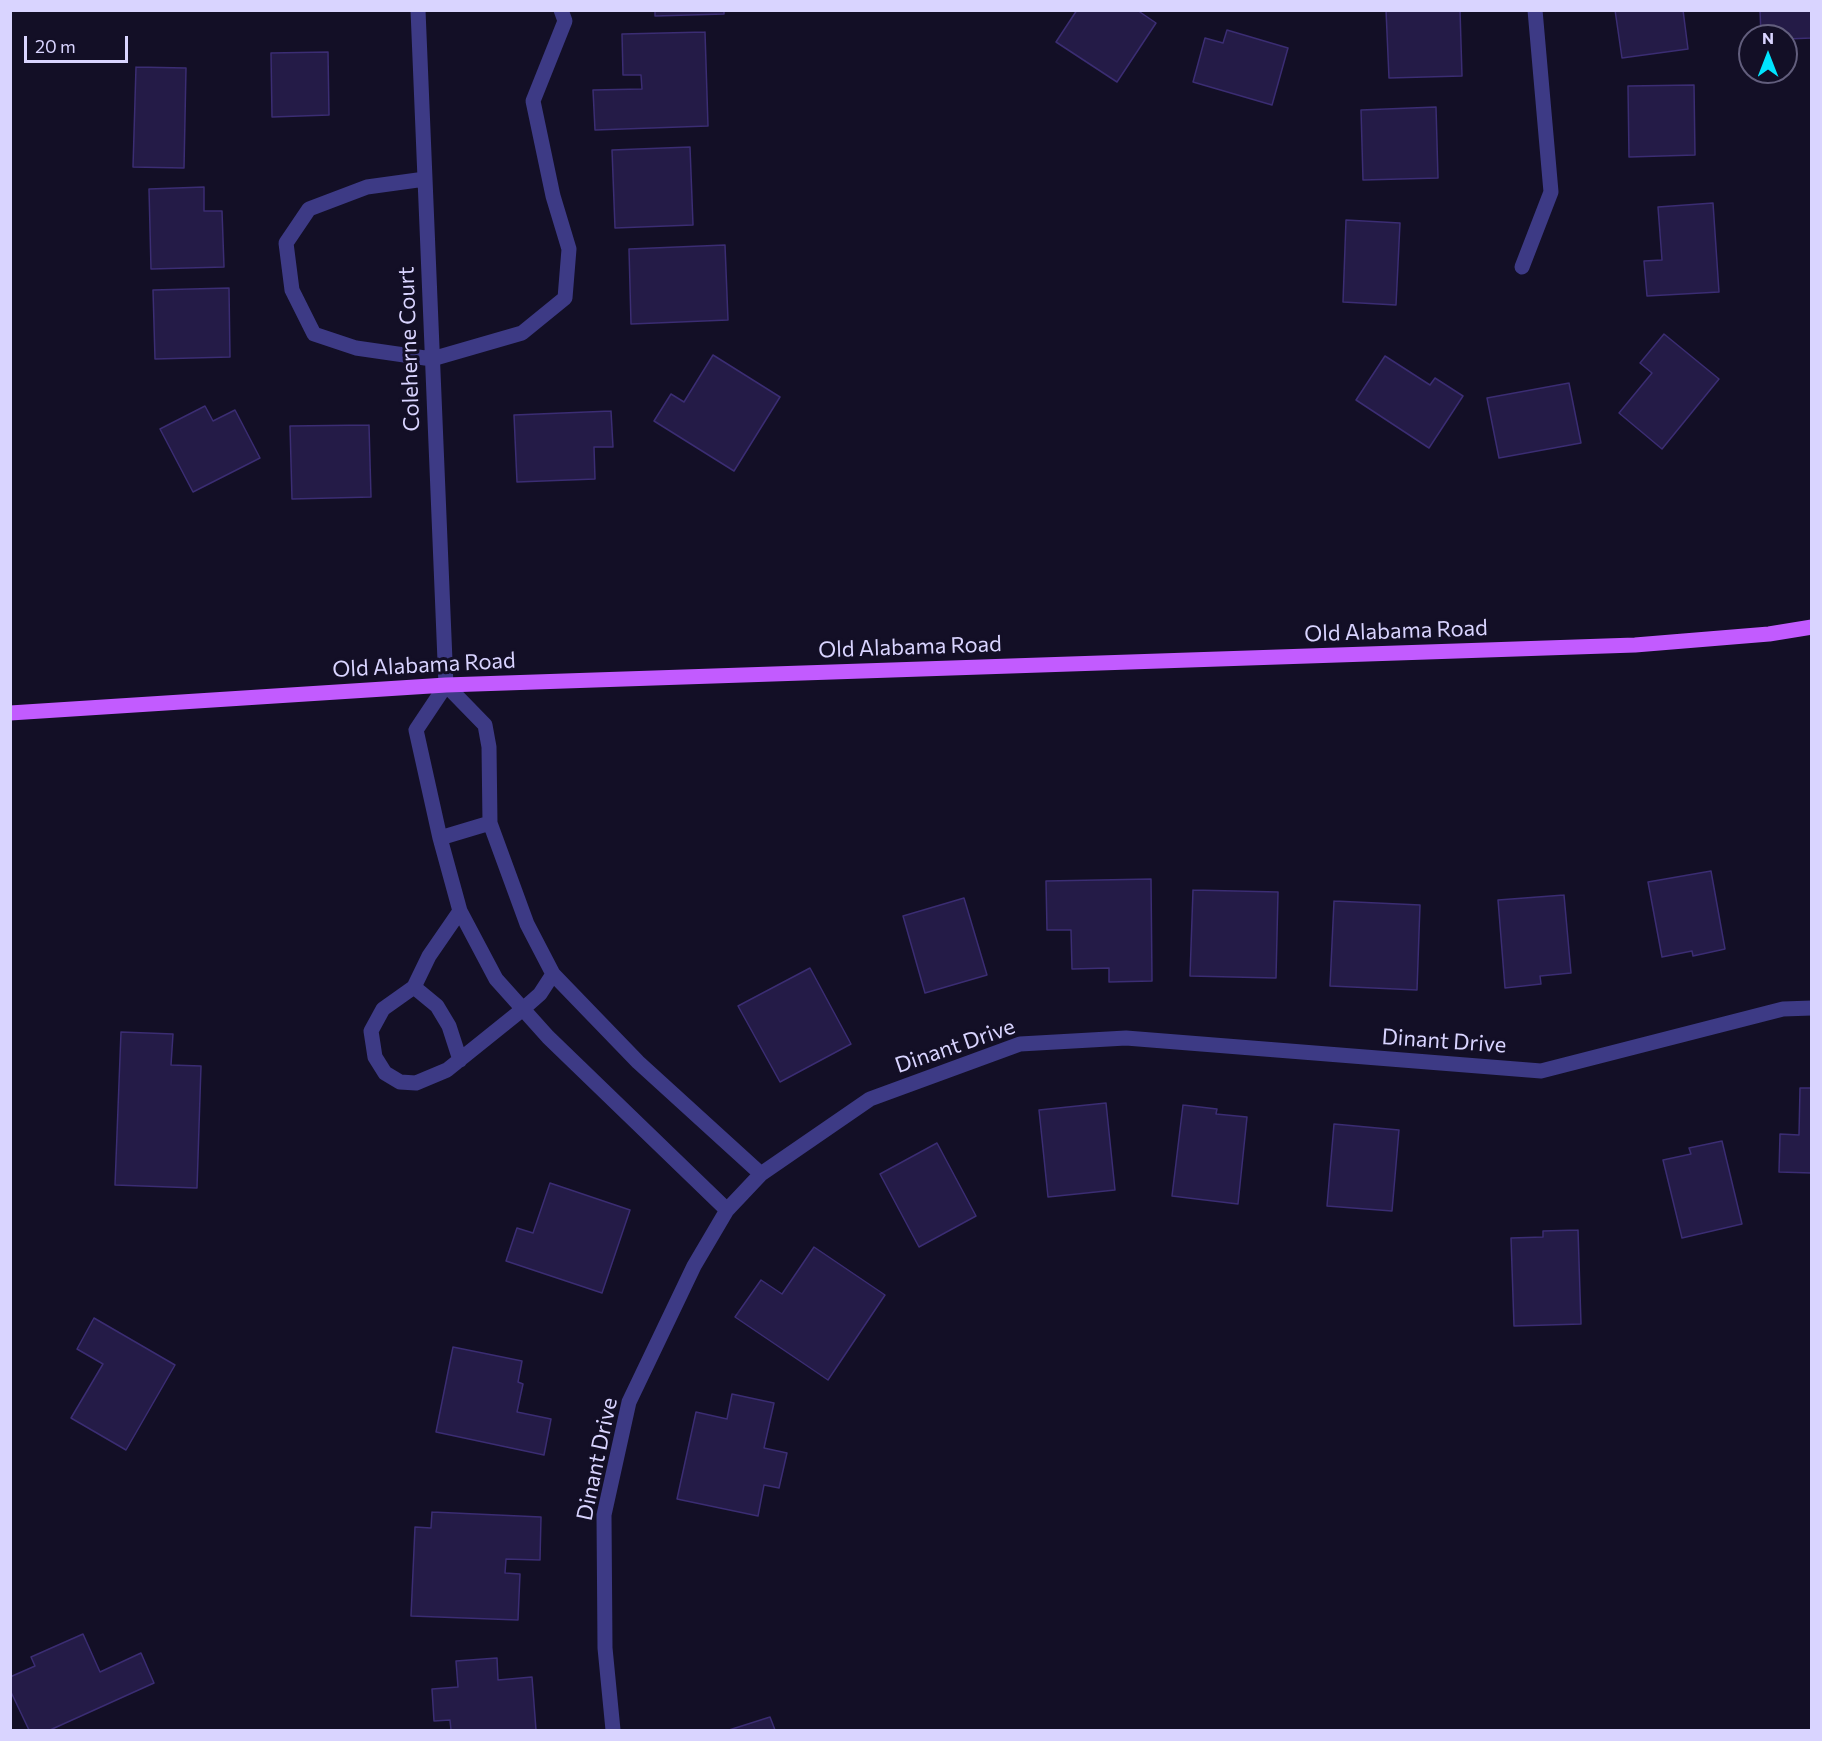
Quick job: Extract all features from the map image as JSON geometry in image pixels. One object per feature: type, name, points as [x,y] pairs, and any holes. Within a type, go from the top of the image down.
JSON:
[{"type":"main road","name":"Old Alabama Road","points":[[10,713],[446,685],[1635,645],[1769,634],[1812,627]]},
{"type":"street","name":"Coleherne Court","points":[[418,10],[446,685]]},
{"type":"street","points":[[425,179],[367,187],[309,209],[286,243],[292,290],[314,334],[356,348],[432,359],[522,333],[565,298],[568,249],[553,196],[533,101],[565,21],[561,10]]},
{"type":"street","points":[[1522,267],[1551,192],[1535,10]]},
{"type":"street","points":[[727,1210],[548,1037],[496,979],[460,911],[440,838],[416,730],[446,685],[485,725],[489,747],[490,823],[527,924],[553,974],[638,1062],[760,1174]]},
{"type":"street","points":[[440,838],[490,823]]},
{"type":"street","points":[[460,911],[429,956],[414,987],[383,1009],[371,1031],[375,1057],[385,1073],[400,1082],[416,1083],[447,1070],[524,1009],[540,994],[553,974]]},
{"type":"street","points":[[414,987],[437,1006],[449,1026],[460,1060]]},
{"type":"street","name":"Dinant Drive","points":[[613,1731],[605,1648],[604,1515],[629,1402],[694,1266],[727,1210],[760,1174],[870,1099],[1020,1044],[1126,1038],[1541,1071],[1783,1009],[1812,1008]]},
{"type":"building","points":[[655,10],[724,10],[724,14],[655,16]]},
{"type":"building","points":[[1077,10],[1137,10],[1156,23],[1117,82],[1056,42]]},
{"type":"building","points":[[1386,10],[1460,10],[1462,76],[1389,78]]},
{"type":"building","points":[[1615,10],[1683,10],[1688,49],[1622,58]]},
{"type":"building","points":[[1760,10],[1812,10],[1812,38],[1798,39],[1798,24],[1761,24]]},
{"type":"building","points":[[1227,30],[1288,48],[1272,105],[1193,82],[1205,38],[1223,43]]},
{"type":"building","points":[[705,32],[708,126],[595,130],[593,90],[642,89],[641,75],[623,75],[622,34]]},
{"type":"building","points":[[328,52],[329,115],[272,117],[271,53]]},
{"type":"building","points":[[136,67],[186,68],[184,168],[133,167]]},
{"type":"building","points":[[1694,85],[1695,155],[1629,157],[1628,86]]},
{"type":"building","points":[[1436,107],[1438,178],[1363,180],[1361,110]]},
{"type":"building","points":[[690,147],[693,225],[615,228],[612,150]]},
{"type":"building","points":[[204,187],[204,211],[222,211],[224,267],[151,269],[149,189]]},
{"type":"building","points":[[1713,203],[1719,292],[1647,296],[1644,261],[1662,260],[1658,207]]},
{"type":"building","points":[[1346,220],[1400,223],[1396,305],[1343,302]]},
{"type":"building","points":[[725,245],[728,320],[631,324],[629,249]]},
{"type":"building","points":[[229,288],[230,357],[155,359],[153,290]]},
{"type":"building","points":[[1664,334],[1719,379],[1662,449],[1619,413],[1652,373],[1640,363]]},
{"type":"building","points":[[713,355],[780,397],[734,471],[654,421],[671,394],[684,402]]},
{"type":"building","points":[[1385,356],[1430,385],[1435,378],[1463,396],[1429,448],[1356,400]]},
{"type":"building","points":[[1569,383],[1581,443],[1499,458],[1487,398]]},
{"type":"building","points":[[205,406],[213,421],[235,410],[260,458],[193,492],[160,429]]},
{"type":"building","points":[[611,411],[613,447],[594,447],[595,479],[517,482],[514,415]]},
{"type":"building","points":[[369,425],[371,497],[292,499],[290,426]]},
{"type":"building","points":[[1711,871],[1725,949],[1693,956],[1692,951],[1662,957],[1648,882]]},
{"type":"building","points":[[1151,879],[1152,981],[1109,982],[1109,968],[1072,969],[1071,930],[1047,930],[1046,881]]},
{"type":"building","points":[[1193,890],[1278,892],[1276,978],[1190,976]]},
{"type":"building","points":[[1564,895],[1571,973],[1540,976],[1541,984],[1505,988],[1498,900]]},
{"type":"building","points":[[964,898],[987,975],[925,993],[903,916]]},
{"type":"building","points":[[1334,901],[1420,905],[1417,990],[1330,986]]},
{"type":"building","points":[[810,968],[851,1044],[780,1082],[738,1006]]},
{"type":"building","points":[[121,1032],[173,1034],[171,1065],[201,1066],[197,1188],[115,1185]]},
{"type":"building","points":[[1800,1088],[1812,1088],[1812,1173],[1779,1172],[1780,1134],[1799,1135]]},
{"type":"building","points":[[1106,1103],[1115,1190],[1048,1197],[1039,1110]]},
{"type":"building","points":[[1183,1105],[1217,1109],[1216,1114],[1247,1117],[1238,1204],[1172,1196]]},
{"type":"building","points":[[1334,1124],[1399,1130],[1392,1211],[1327,1206]]},
{"type":"building","points":[[1722,1141],[1742,1224],[1682,1238],[1663,1160],[1691,1154],[1689,1148]]},
{"type":"building","points":[[937,1143],[976,1216],[919,1247],[880,1174]]},
{"type":"building","points":[[550,1183],[630,1210],[602,1293],[506,1261],[517,1228],[533,1233]]},
{"type":"building","points":[[1578,1230],[1581,1324],[1514,1326],[1511,1238],[1543,1237],[1543,1231]]},
{"type":"building","points":[[814,1247],[885,1295],[828,1380],[735,1317],[761,1280],[782,1294]]},
{"type":"building","points":[[94,1318],[175,1365],[126,1450],[71,1418],[103,1364],[77,1349]]},
{"type":"building","points":[[453,1347],[522,1361],[518,1382],[523,1384],[517,1412],[551,1419],[544,1455],[436,1432]]},
{"type":"building","points":[[732,1394],[774,1403],[764,1448],[787,1453],[779,1488],[764,1485],[758,1516],[677,1499],[696,1412],[727,1419]]},
{"type":"building","points":[[432,1512],[541,1517],[540,1560],[506,1559],[505,1573],[520,1574],[518,1620],[411,1616],[415,1527],[431,1528]]},
{"type":"building","points":[[83,1634],[100,1672],[141,1653],[154,1683],[50,1730],[29,1730],[10,1690],[10,1677],[35,1666],[31,1657]]},
{"type":"building","points":[[497,1658],[498,1680],[532,1677],[536,1730],[451,1730],[450,1720],[434,1721],[432,1689],[458,1687],[456,1661]]},
{"type":"building","points":[[770,1717],[775,1730],[729,1730]]}]
